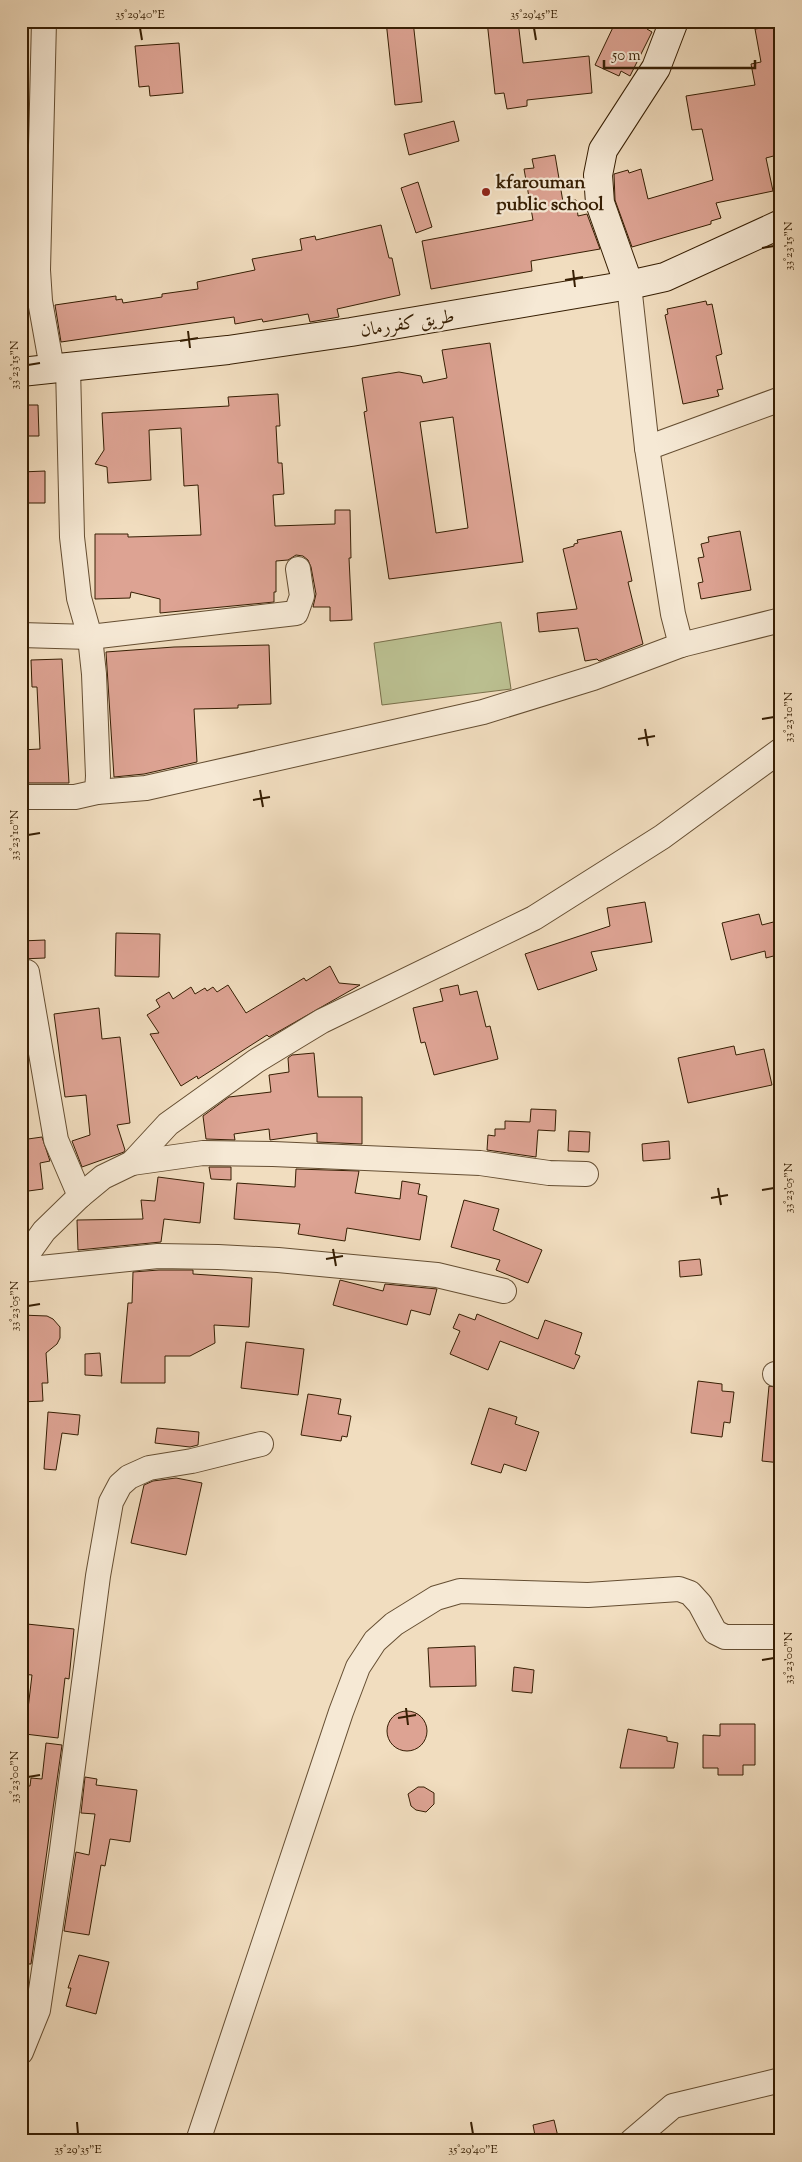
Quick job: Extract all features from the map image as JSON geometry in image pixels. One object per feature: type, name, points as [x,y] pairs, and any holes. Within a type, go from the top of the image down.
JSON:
[{"type":"main road","points":[[629,285],[600,203],[598,175],[603,150],[656,68],[674,21]]},
{"type":"main road","name":"طريق كفررمان","points":[[21,372],[228,350],[351,332],[629,285],[665,277],[781,224]]},
{"type":"street","points":[[44,21],[38,270],[40,301],[60,367],[72,537],[79,598],[90,637],[94,674],[97,792]]},
{"type":"street","points":[[629,285],[647,448],[673,614],[681,645]]},
{"type":"street","points":[[647,448],[781,400]]},
{"type":"street","points":[[21,635],[90,637],[296,613],[302,596],[298,568]]},
{"type":"street","points":[[21,797],[75,797],[97,792],[155,786],[483,712],[593,678],[681,645],[781,620]]},
{"type":"street","points":[[132,1163],[168,1124],[256,1061],[322,1021],[534,918],[662,837],[780,751]]},
{"type":"street","points":[[27,972],[56,1140],[80,1196]]},
{"type":"street","points":[[21,1263],[44,1231],[80,1196],[103,1176],[132,1163],[203,1153],[273,1154],[480,1162],[549,1173],[586,1174]]},
{"type":"street","points":[[21,1270],[158,1256],[218,1257],[278,1260],[437,1275],[504,1291]]},
{"type":"street","points":[[21,2052],[38,2010],[62,1850],[98,1576],[111,1502],[120,1485],[129,1477],[149,1468],[192,1461],[261,1444]]},
{"type":"street","points":[[198,2141],[341,1712],[358,1668],[375,1641],[394,1624],[436,1598],[460,1591],[588,1594],[679,1588],[690,1593],[700,1604],[715,1632],[725,1637],[781,1637]]},
{"type":"street","points":[[632,2141],[673,2106],[781,2080]]},
{"type":"green space","points":[[501,622],[511,689],[382,705],[374,643]]},
{"type":"building","points":[[386,21],[413,21],[422,102],[395,105]]},
{"type":"building","points":[[487,21],[518,21],[523,63],[589,56],[592,93],[527,100],[527,106],[507,109],[504,93],[495,94]]},
{"type":"building","points":[[616,21],[640,21],[649,25],[647,29],[652,32],[630,76],[621,71],[619,76],[595,65]]},
{"type":"building","points":[[781,25],[781,154],[766,158],[773,191],[716,203],[721,218],[711,221],[711,224],[632,247],[615,200],[614,174],[628,170],[629,173],[641,169],[648,199],[713,180],[702,129],[692,130],[686,96],[755,85],[751,64],[761,62],[755,29]]},
{"type":"building","points":[[179,43],[183,93],[150,96],[149,86],[139,87],[135,46]]},
{"type":"building","points":[[454,121],[459,141],[409,155],[404,134]]},
{"type":"building","points":[[555,155],[563,202],[576,200],[578,216],[587,214],[600,249],[531,261],[532,271],[431,289],[422,241],[533,220],[524,169],[534,168],[532,159]]},
{"type":"building","points":[[418,182],[432,227],[416,233],[401,188]]},
{"type":"building","points":[[381,225],[389,258],[392,258],[400,295],[337,309],[339,317],[310,322],[308,314],[263,322],[262,319],[235,324],[234,317],[61,342],[55,305],[116,296],[116,300],[122,299],[123,303],[162,297],[162,294],[198,289],[197,282],[255,270],[252,259],[302,250],[300,239],[315,236],[316,240]]},
{"type":"building","points":[[706,301],[707,305],[712,304],[722,354],[716,356],[723,389],[717,390],[719,396],[683,404],[665,315],[668,314],[667,309]]},
{"type":"building","points":[[490,343],[523,562],[389,579],[364,412],[367,411],[362,378],[399,372],[421,376],[423,383],[447,378],[442,350]],"holes":[[[453,417],[468,528],[436,533],[420,422]]]},
{"type":"building","points":[[278,394],[280,426],[276,426],[278,463],[282,463],[284,494],[273,495],[275,526],[335,524],[335,510],[350,510],[351,558],[349,558],[352,620],[330,621],[330,607],[313,607],[316,594],[311,567],[308,560],[303,556],[296,555],[288,560],[276,561],[276,592],[274,592],[274,602],[160,613],[160,599],[131,592],[130,598],[95,599],[95,534],[128,534],[128,537],[201,535],[198,485],[184,486],[181,428],[149,430],[151,480],[108,483],[107,467],[95,464],[104,450],[102,413],[229,406],[228,397]]},
{"type":"building","points":[[21,405],[38,405],[39,436],[21,436]]},
{"type":"building","points":[[45,471],[45,503],[21,503],[21,472]]},
{"type":"building","points":[[621,531],[632,581],[628,582],[643,644],[599,661],[597,659],[585,661],[578,628],[539,632],[537,613],[577,609],[563,549],[574,546],[574,544],[578,543],[577,540]]},
{"type":"building","points":[[740,531],[751,590],[701,599],[698,583],[703,582],[698,558],[704,557],[701,544],[709,542],[708,537]]},
{"type":"building","points":[[269,645],[271,704],[238,705],[238,708],[194,709],[197,762],[144,774],[114,777],[106,652],[174,647]]},
{"type":"building","points":[[62,659],[69,783],[21,783],[21,750],[40,749],[37,687],[32,687],[31,660]]},
{"type":"building","points":[[645,902],[652,942],[591,952],[597,970],[538,990],[525,954],[610,926],[607,908]]},
{"type":"building","points":[[759,914],[762,925],[781,920],[781,954],[766,958],[765,951],[731,960],[722,923]]},
{"type":"building","points":[[116,933],[160,934],[159,977],[115,976]]},
{"type":"building","points":[[45,940],[45,958],[21,959],[21,941]]},
{"type":"building","points":[[330,966],[339,983],[360,985],[269,1037],[267,1035],[198,1079],[197,1076],[181,1086],[150,1034],[159,1033],[147,1015],[160,1007],[156,1000],[169,992],[173,999],[191,987],[195,994],[205,988],[207,991],[213,987],[217,992],[228,985],[246,1013],[304,978],[306,981]]},
{"type":"building","points":[[458,985],[460,995],[477,991],[486,1027],[490,1026],[498,1059],[434,1075],[425,1042],[421,1043],[413,1008],[443,1001],[440,989]]},
{"type":"building","points":[[99,1008],[102,1039],[120,1037],[130,1123],[117,1125],[124,1152],[82,1167],[72,1141],[90,1135],[86,1095],[65,1097],[54,1014]]},
{"type":"building","points":[[734,1046],[736,1055],[764,1049],[772,1085],[688,1103],[678,1058]]},
{"type":"building","points":[[314,1053],[318,1097],[362,1097],[362,1144],[317,1142],[317,1133],[270,1140],[269,1129],[234,1134],[235,1140],[206,1139],[203,1116],[229,1097],[271,1092],[269,1075],[289,1072],[288,1058],[292,1055]]},
{"type":"building","points":[[531,1109],[556,1110],[555,1131],[538,1130],[536,1157],[487,1150],[488,1135],[495,1136],[495,1129],[505,1129],[505,1121],[530,1122]]},
{"type":"building","points":[[569,1131],[590,1132],[589,1152],[568,1151]]},
{"type":"building","points":[[42,1137],[50,1161],[40,1163],[43,1189],[21,1192],[21,1140]]},
{"type":"building","points":[[669,1141],[670,1159],[643,1161],[642,1144]]},
{"type":"building","points":[[209,1167],[231,1167],[231,1180],[211,1179]]},
{"type":"building","points":[[296,1169],[359,1171],[355,1193],[400,1199],[402,1181],[420,1184],[418,1194],[427,1196],[420,1240],[347,1228],[345,1241],[298,1234],[300,1224],[234,1219],[237,1183],[295,1187]]},
{"type":"building","points":[[158,1177],[204,1183],[200,1223],[164,1219],[161,1242],[78,1250],[77,1220],[143,1219],[141,1200],[155,1201]]},
{"type":"building","points":[[464,1200],[499,1209],[493,1230],[542,1250],[528,1283],[496,1270],[500,1260],[451,1247]]},
{"type":"building","points":[[700,1259],[702,1275],[680,1277],[679,1261]]},
{"type":"building","points":[[193,1270],[193,1274],[252,1278],[249,1327],[214,1325],[215,1343],[190,1356],[165,1356],[165,1383],[121,1383],[128,1303],[132,1303],[133,1272]]},
{"type":"building","points":[[340,1280],[383,1291],[385,1284],[437,1289],[430,1315],[411,1310],[407,1325],[333,1305]]},
{"type":"building","points":[[459,1314],[475,1320],[477,1314],[538,1339],[545,1320],[582,1333],[575,1354],[580,1356],[574,1369],[500,1341],[488,1370],[450,1354],[460,1331],[453,1328]]},
{"type":"building","points":[[21,1315],[47,1316],[53,1319],[60,1327],[60,1338],[57,1344],[46,1353],[48,1383],[42,1383],[43,1401],[21,1402]]},
{"type":"building","points":[[246,1342],[304,1349],[298,1395],[241,1388]]},
{"type":"building","points":[[100,1353],[102,1376],[85,1375],[85,1354]]},
{"type":"building","points":[[698,1381],[722,1384],[722,1391],[734,1392],[730,1423],[724,1422],[722,1437],[691,1433]]},
{"type":"building","points":[[769,1386],[781,1388],[781,1463],[762,1461]]},
{"type":"building","points":[[308,1394],[341,1399],[338,1414],[351,1416],[347,1437],[342,1436],[341,1441],[301,1435]]},
{"type":"building","points":[[489,1408],[517,1417],[515,1424],[539,1432],[526,1471],[504,1464],[501,1473],[471,1464]]},
{"type":"building","points":[[48,1412],[80,1415],[78,1435],[62,1433],[56,1470],[44,1469]]},
{"type":"building","points":[[157,1428],[199,1432],[198,1445],[190,1447],[155,1443]]},
{"type":"building","points":[[176,1478],[202,1483],[186,1555],[131,1543],[144,1485],[153,1481]]},
{"type":"building","points":[[27,1624],[74,1629],[69,1679],[65,1678],[58,1738],[25,1734],[32,1675],[21,1674]]},
{"type":"building","points":[[475,1646],[476,1686],[430,1687],[428,1648]]},
{"type":"building","points":[[514,1667],[534,1670],[532,1693],[512,1691]]},
{"type":"building","points":[[411,1711],[418,1714],[424,1720],[427,1731],[426,1739],[418,1748],[411,1751],[403,1751],[396,1748],[388,1739],[387,1727],[390,1720],[399,1712]]},
{"type":"building","points":[[720,1724],[755,1724],[755,1765],[743,1765],[743,1775],[718,1775],[718,1768],[703,1768],[703,1735],[720,1736]]},
{"type":"building","points":[[628,1729],[667,1737],[667,1741],[678,1743],[674,1768],[620,1768]]},
{"type":"building","points":[[46,1743],[62,1745],[31,1964],[21,1964],[21,1786],[30,1786],[31,1778],[42,1779]]},
{"type":"building","points":[[85,1777],[97,1779],[96,1785],[137,1790],[130,1842],[110,1839],[105,1866],[101,1865],[89,1935],[64,1931],[76,1852],[89,1855],[95,1814],[81,1813]]},
{"type":"building","points":[[418,1787],[424,1787],[434,1793],[434,1804],[426,1812],[416,1810],[411,1806],[408,1794]]},
{"type":"building","points":[[79,1955],[109,1962],[96,2014],[66,2006],[71,1988],[68,1988]]},
{"type":"building","points":[[554,2120],[559,2141],[536,2141],[533,2125]]},
{"type":"place","name":"kfarouman public school","points":[[486,192]]}]
